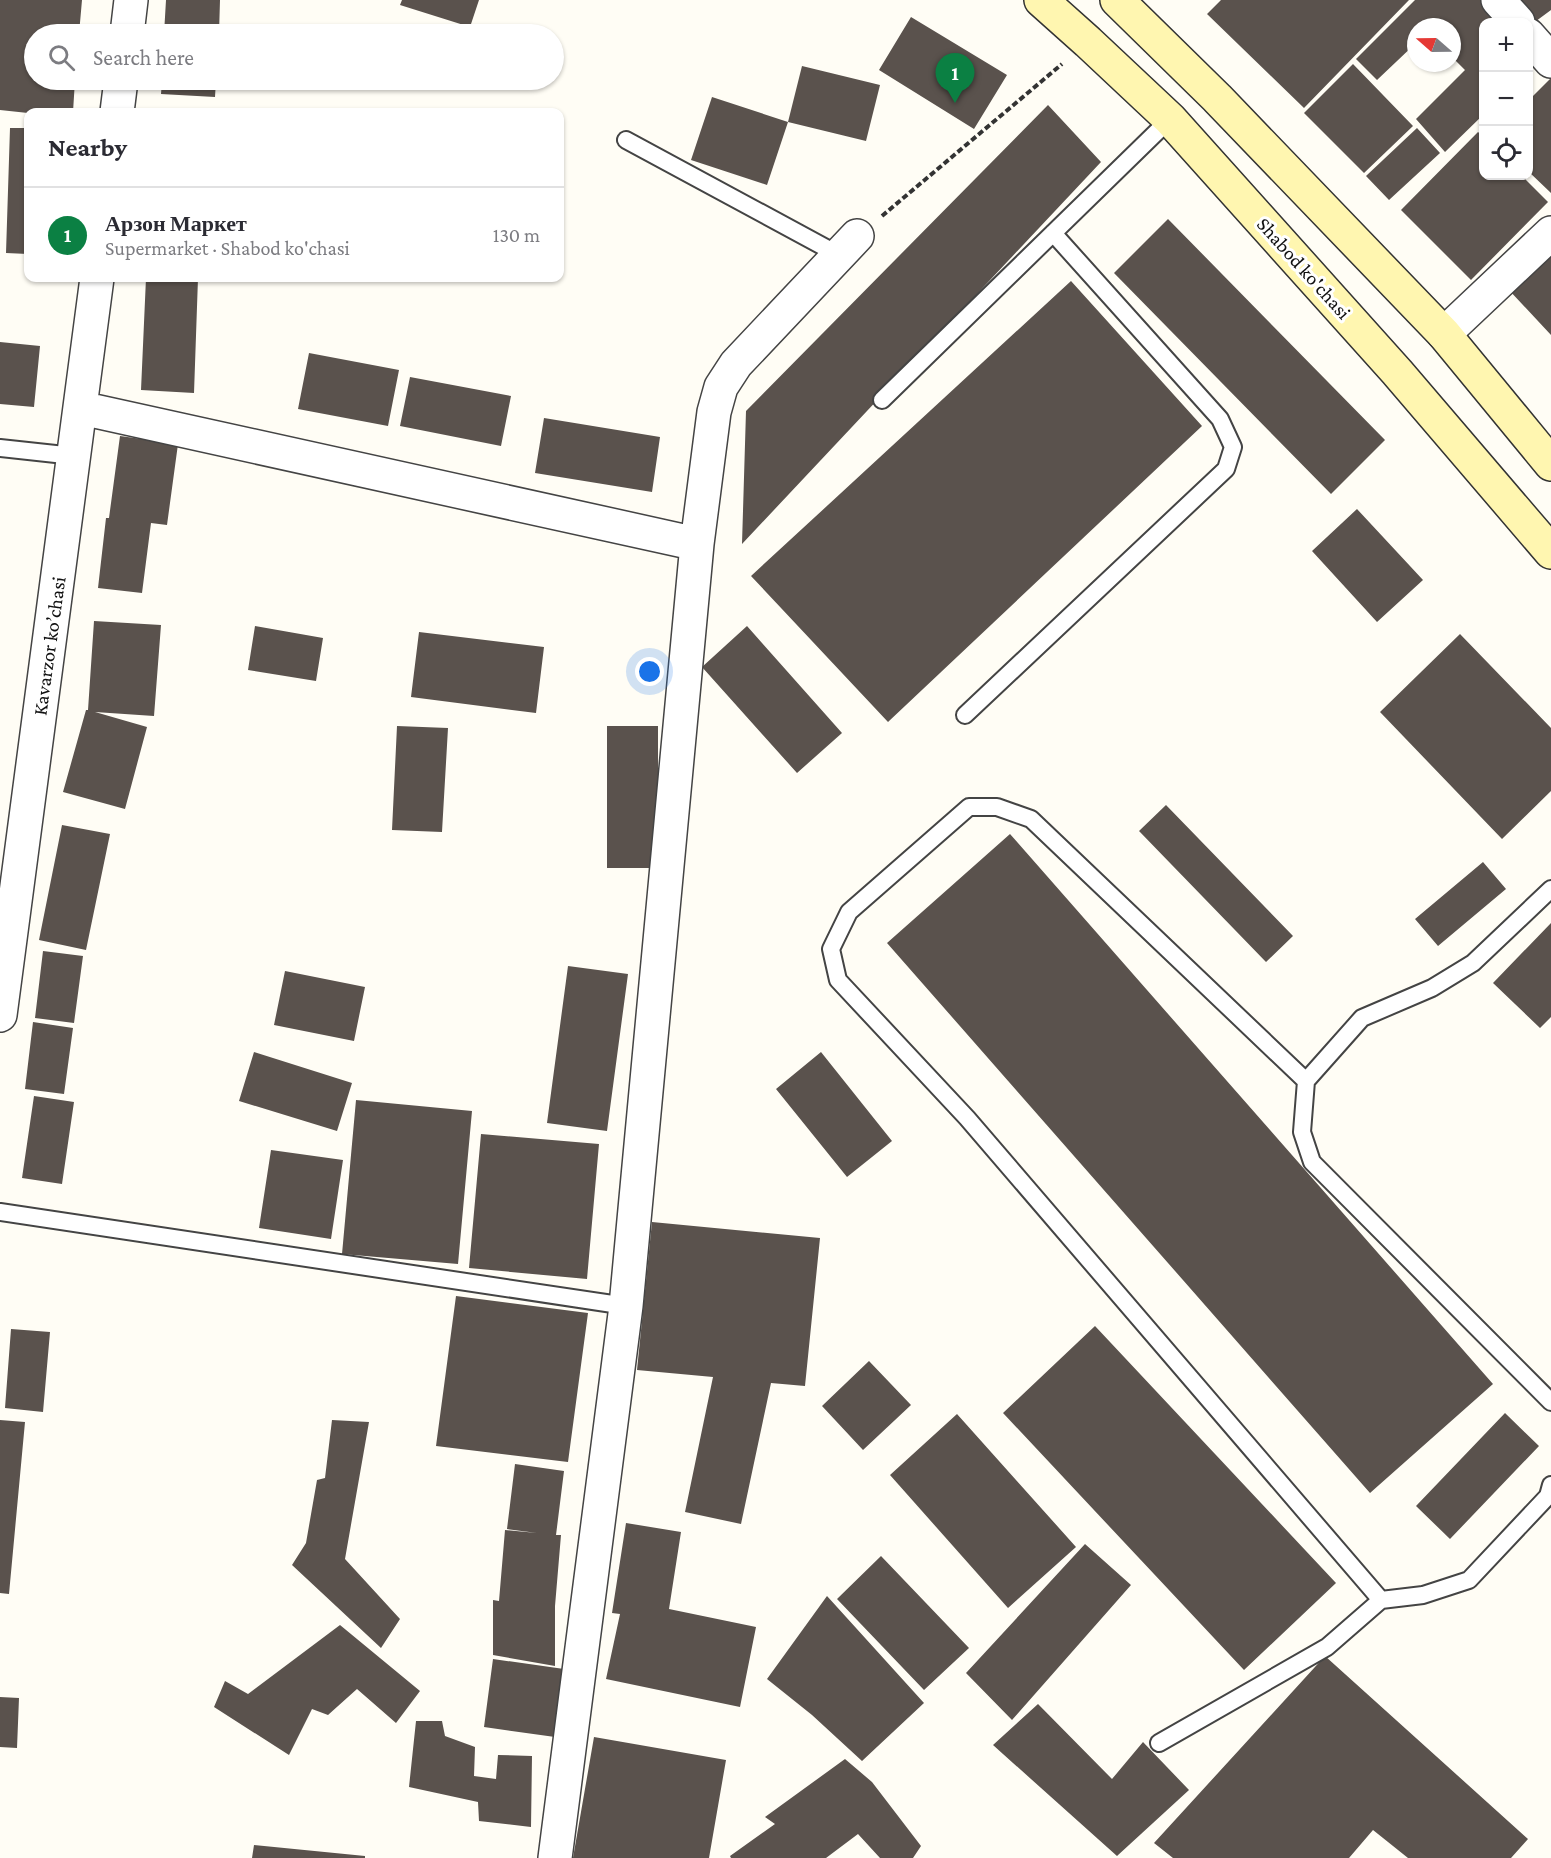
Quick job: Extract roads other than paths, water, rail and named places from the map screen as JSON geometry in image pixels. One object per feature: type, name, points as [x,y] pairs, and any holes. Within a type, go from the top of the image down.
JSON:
[{"type":"main road","name":"Shabod ko'chasi","points":[[1041,0],[1170,119],[1397,372],[1551,552]]},
{"type":"main road","points":[[1117,0],[1217,98],[1444,334],[1551,464]]},
{"type":"street","points":[[128,24],[131,0]]},
{"type":"street","points":[[1498,0],[1514,18]]},
{"type":"street","points":[[1533,41],[1551,61]]},
{"type":"street","points":[[118,108],[120,90]]},
{"type":"street","points":[[1444,334],[1551,233]]},
{"type":"street","points":[[555,1858],[626,1306],[697,544],[714,412],[721,387],[736,364],[848,246]]},
{"type":"street","name":"Kavarzor ko’chasi","points":[[0,1015],[97,282]]},
{"type":"street","points":[[81,408],[697,544]]},
{"type":"lane","points":[[882,400],[1170,119]]},
{"type":"lane","points":[[626,140],[848,246]]},
{"type":"lane","points":[[965,715],[1226,470],[1233,447],[1220,419],[1053,233]]},
{"type":"lane","points":[[0,448],[74,456]]},
{"type":"lane","points":[[1306,1081],[1031,819],[997,807],[969,807],[849,912],[831,949],[838,980],[967,1118],[1381,1600]]},
{"type":"lane","points":[[1551,889],[1473,963],[1432,988],[1362,1018],[1306,1081],[1302,1132],[1312,1162],[1551,1402]]},
{"type":"lane","points":[[0,1212],[626,1306]]},
{"type":"lane","points":[[1159,1743],[1327,1647],[1381,1600],[1423,1595],[1469,1580],[1548,1496],[1551,1485]]},
{"type":"place","name":"Арзон Маркет","points":[[955,103]]}]
